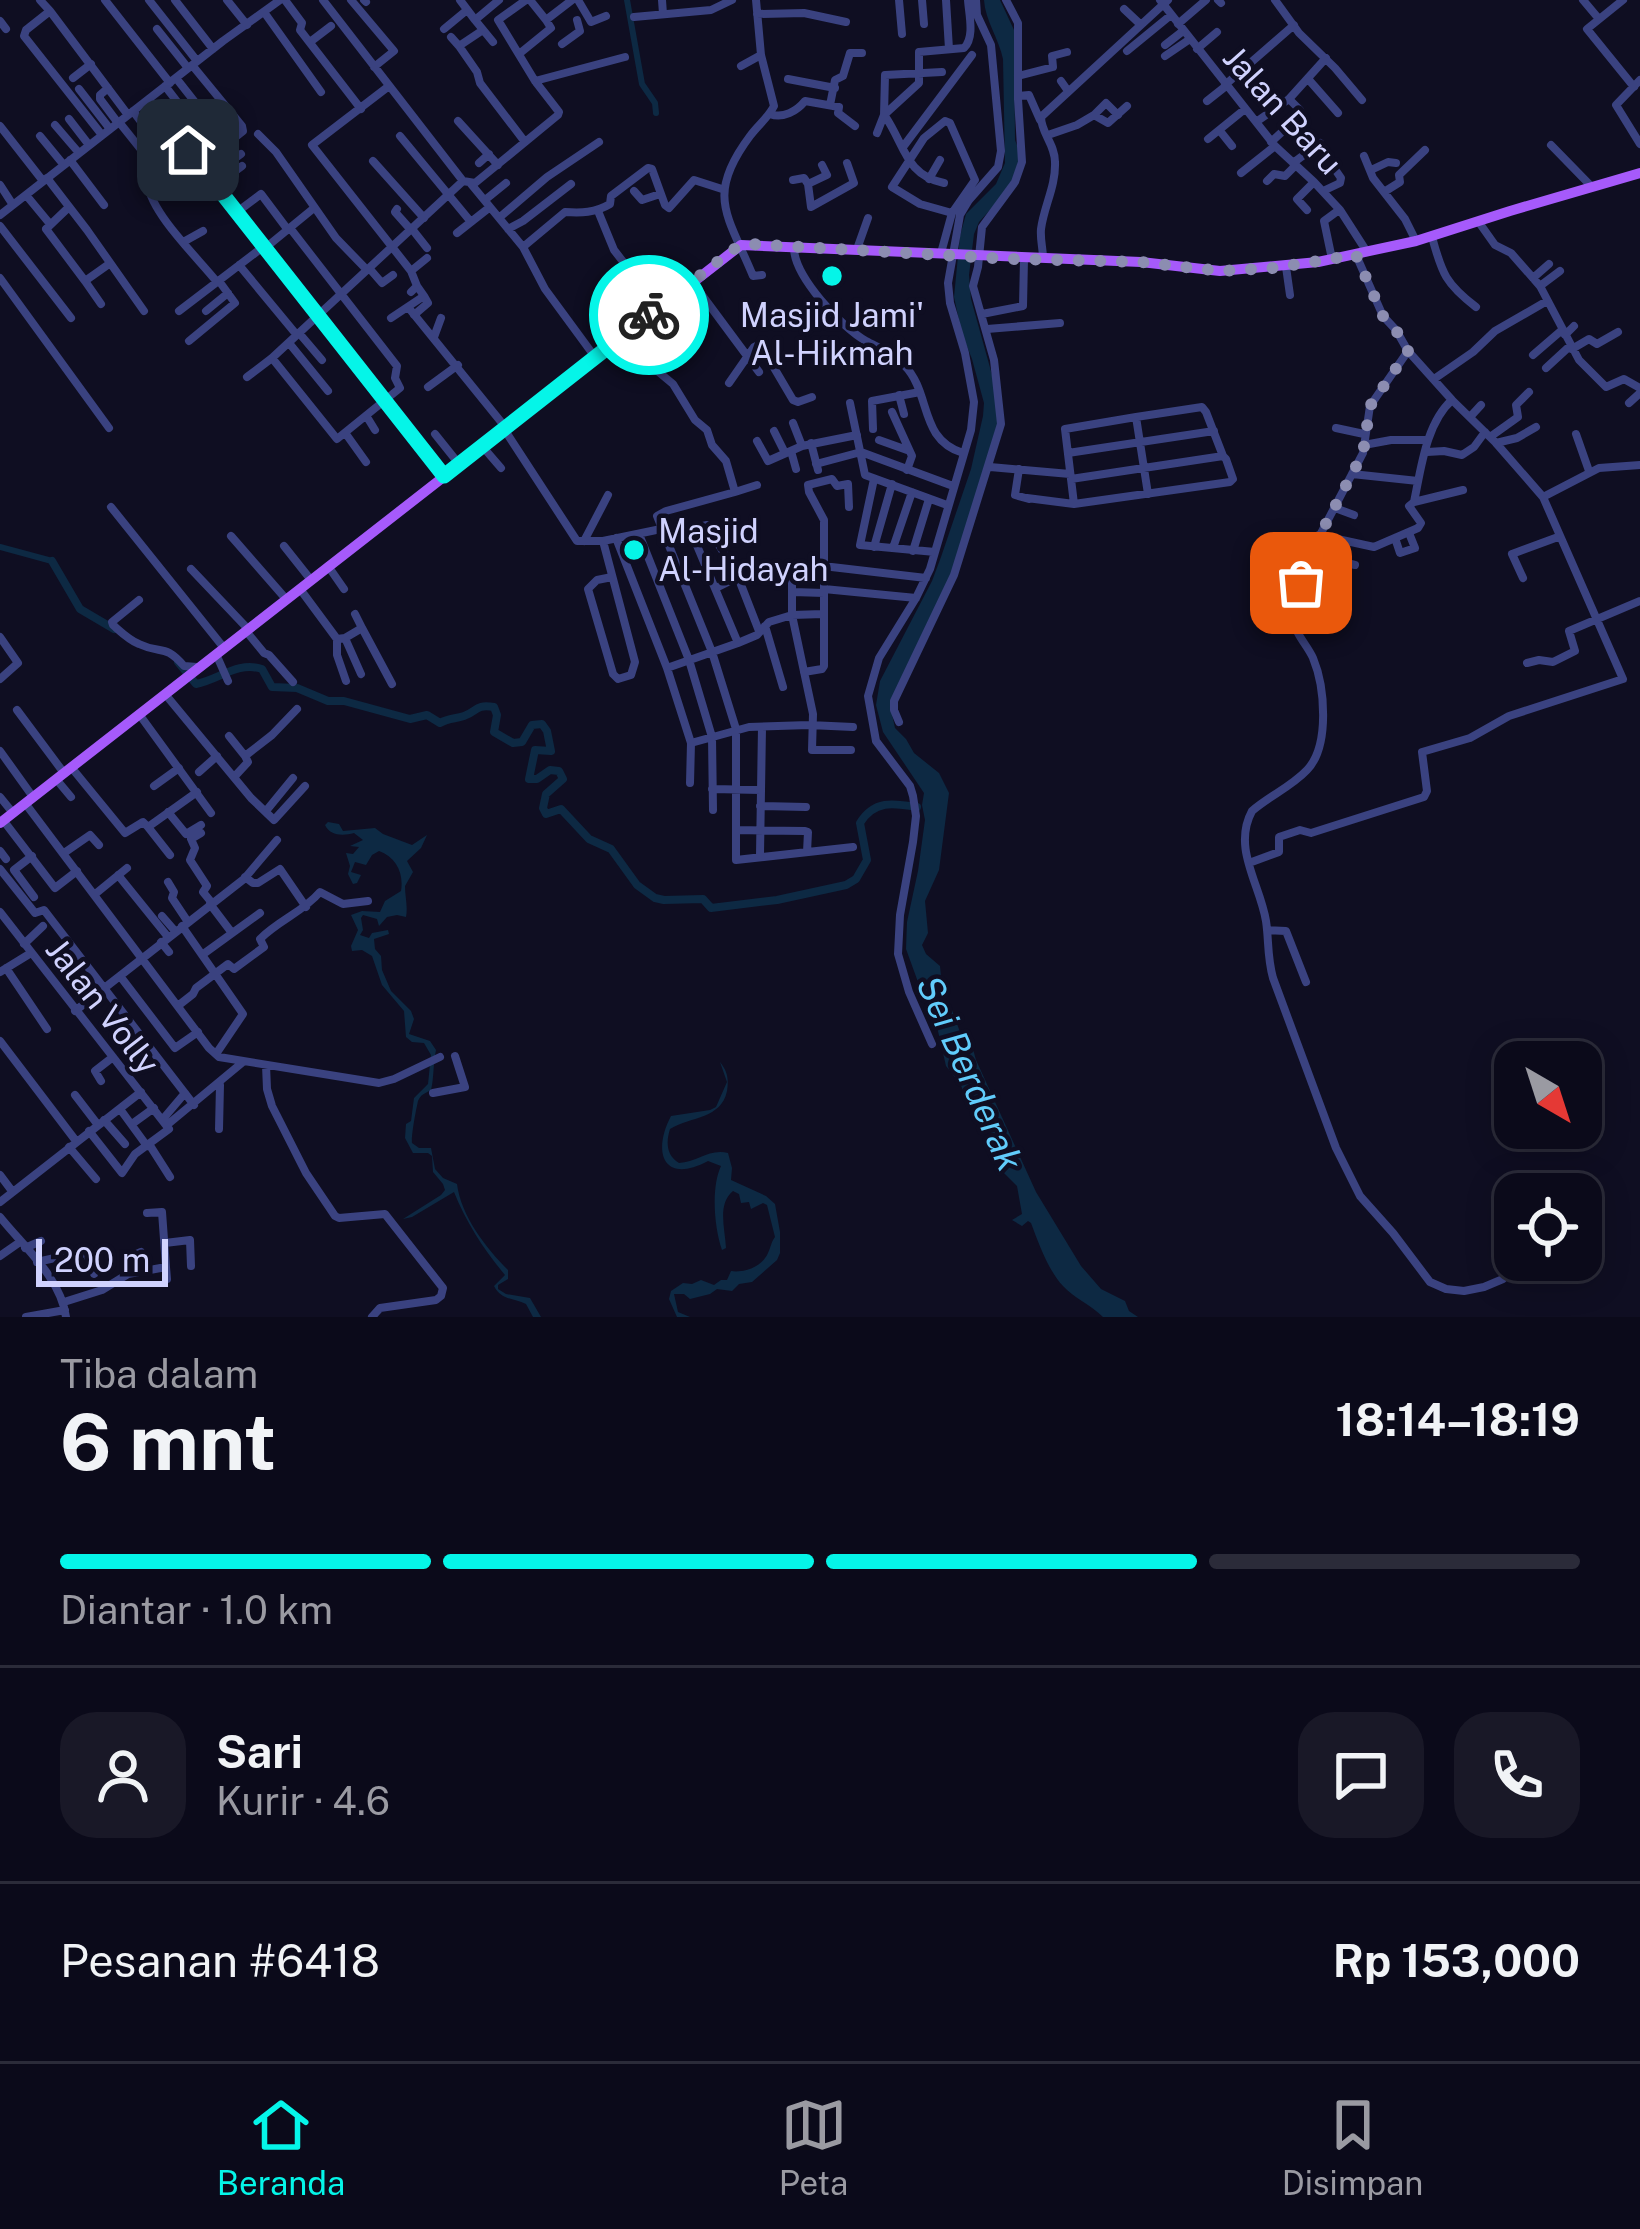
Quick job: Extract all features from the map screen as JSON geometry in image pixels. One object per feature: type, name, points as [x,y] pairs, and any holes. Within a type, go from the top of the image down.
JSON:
[{"type":"main road","points":[[6,819],[741,245],[1247,270],[1416,242],[1640,173]]},
{"type":"street","points":[[40,0],[148,131]]},
{"type":"street","points":[[104,0],[170,82],[198,106]]},
{"type":"street","points":[[149,0],[243,129],[179,180],[159,177]]},
{"type":"street","points":[[175,0],[213,49]]},
{"type":"street","points":[[227,0],[247,25]]},
{"type":"street","points":[[323,0],[466,181],[533,257],[544,289],[596,357]]},
{"type":"street","points":[[351,0],[394,51],[374,67]]},
{"type":"street","points":[[460,0],[493,42]]},
{"type":"street","points":[[475,20],[499,0]]},
{"type":"street","points":[[498,20],[528,0],[547,20],[547,32],[519,54]]},
{"type":"street","points":[[547,20],[575,0],[591,22]]},
{"type":"street","points":[[662,0],[663,14]]},
{"type":"street","points":[[634,17],[718,9],[728,0]]},
{"type":"street","points":[[756,0],[761,56],[774,106],[749,138],[722,189],[754,278],[762,275]]},
{"type":"street","points":[[899,0],[902,34]]},
{"type":"street","points":[[922,0],[924,24]]},
{"type":"street","points":[[946,0],[949,49]]},
{"type":"street","points":[[884,115],[918,84],[919,52],[964,48],[970,40],[972,0]]},
{"type":"street","points":[[950,254],[960,215],[998,167],[1001,151],[991,45],[972,0]]},
{"type":"street","points":[[899,722],[894,701],[954,575],[1001,424],[986,328],[973,286],[982,227],[1015,182],[1022,162],[1018,23],[1006,0]]},
{"type":"street","points":[[1165,56],[1206,0]]},
{"type":"street","points":[[1275,0],[1362,100]]},
{"type":"street","points":[[1583,0],[1599,19]]},
{"type":"street","points":[[1623,0],[1587,31],[1637,83],[1616,105],[1640,144]]},
{"type":"street","points":[[0,215],[277,1],[302,22],[300,30],[362,109]]},
{"type":"street","points":[[1041,119],[1164,1]]},
{"type":"street","name":"Jalan Baru","points":[[1164,1],[1273,144],[1340,210],[1362,254],[1383,316],[1408,351],[1543,497],[1623,679],[1509,716],[1471,739],[1422,752],[1424,796],[1311,833],[1300,830],[1279,837],[1279,852],[1249,862]]},
{"type":"street","points":[[1124,9],[1140,25]]},
{"type":"street","points":[[467,10],[447,33],[525,142]]},
{"type":"street","points":[[466,181],[476,183],[560,113],[487,10]]},
{"type":"street","points":[[50,11],[26,29],[24,36],[112,127],[148,157],[159,177]]},
{"type":"street","points":[[264,12],[321,92]]},
{"type":"street","points":[[757,14],[804,14],[846,22]]},
{"type":"street","points":[[1127,51],[1171,15]]},
{"type":"street","points":[[562,44],[579,25],[606,16]]},
{"type":"street","points":[[1207,101],[1294,25]]},
{"type":"street","points":[[310,42],[331,26]]},
{"type":"street","points":[[157,29],[193,65]]},
{"type":"street","points":[[459,46],[483,29]]},
{"type":"street","points":[[1165,45],[1184,32]]},
{"type":"street","points":[[1197,49],[1217,32]]},
{"type":"street","points":[[1018,76],[1053,67],[1052,56],[1067,52]]},
{"type":"street","points":[[835,124],[835,80],[843,76],[850,53],[862,53]]},
{"type":"street","points":[[741,66],[761,56]]},
{"type":"street","points":[[903,147],[973,56]]},
{"type":"street","points":[[535,81],[625,58]]},
{"type":"street","points":[[1256,122],[1289,99],[1326,58]]},
{"type":"street","points":[[73,78],[91,64]]},
{"type":"street","points":[[878,133],[884,115],[885,75],[942,72]]},
{"type":"street","points":[[788,79],[835,88]]},
{"type":"street","points":[[1309,80],[1338,113]]},
{"type":"street","points":[[1061,81],[1068,92]]},
{"type":"street","points":[[170,82],[182,108],[186,107],[205,133]]},
{"type":"street","points":[[803,83],[805,100],[834,109],[855,126]]},
{"type":"street","points":[[389,86],[312,145],[411,271],[414,289],[428,303],[391,318]]},
{"type":"street","points":[[108,88],[100,99],[112,127]]},
{"type":"street","points":[[79,89],[112,127]]},
{"type":"street","points":[[1018,96],[1029,95],[1053,146],[1055,172],[1040,234],[1043,258]]},
{"type":"street","points":[[149,99],[444,476]]},
{"type":"street","points":[[1289,99],[1300,110]]},
{"type":"street","points":[[770,114],[788,114],[805,100]]},
{"type":"street","points":[[1048,135],[1094,115],[1107,123],[1127,106]]},
{"type":"street","points":[[1208,139],[1245,110]]},
{"type":"street","points":[[884,115],[914,170],[944,183]]},
{"type":"street","points":[[69,119],[89,145]]},
{"type":"street","points":[[1241,172],[1295,120]]},
{"type":"street","points":[[458,121],[498,165]]},
{"type":"street","points":[[932,1044],[898,954],[916,816],[913,796],[876,741],[868,696],[879,658],[926,578],[975,410],[948,292],[952,213],[975,179],[945,121],[908,159],[893,188],[920,204],[952,213]]},
{"type":"street","points":[[55,125],[71,159],[104,205]]},
{"type":"street","points":[[209,156],[198,141],[217,125]]},
{"type":"street","points":[[897,134],[904,125]]},
{"type":"street","points":[[0,126],[69,207],[144,311]]},
{"type":"street","points":[[1220,131],[1232,146]]},
{"type":"street","points":[[258,134],[336,238],[382,284],[393,275]]},
{"type":"street","points":[[40,136],[71,159]]},
{"type":"street","points":[[400,136],[471,222]]},
{"type":"street","points":[[500,217],[598,142]]},
{"type":"street","points":[[1267,181],[1275,174],[1285,176],[1320,143]]},
{"type":"street","points":[[255,155],[269,145]]},
{"type":"street","points":[[1551,145],[1592,188]]},
{"type":"street","points":[[1384,192],[1401,181],[1400,174],[1425,150]]},
{"type":"street","points":[[208,177],[241,154]]},
{"type":"street","points":[[478,163],[489,154]]},
{"type":"street","points":[[1364,156],[1373,178],[1406,219],[1416,242]]},
{"type":"street","points":[[373,160],[424,218]]},
{"type":"street","points":[[929,179],[940,160]]},
{"type":"street","points":[[1371,170],[1388,162],[1396,164]]},
{"type":"street","points":[[793,180],[804,178],[812,207],[854,183],[847,163]]},
{"type":"street","points":[[808,184],[825,178],[822,165]]},
{"type":"street","points":[[1323,191],[1340,183],[1332,165]]},
{"type":"street","points":[[215,186],[242,166]]},
{"type":"street","points":[[523,247],[568,211],[598,211],[648,168],[669,208],[694,180],[722,189]]},
{"type":"street","points":[[508,229],[567,186],[551,174]]},
{"type":"street","points":[[159,177],[147,188],[161,213],[237,306],[189,341]]},
{"type":"street","points":[[1306,210],[1297,200],[1312,180]]},
{"type":"street","points":[[247,377],[466,181]]},
{"type":"street","points":[[457,233],[506,183]]},
{"type":"street","points":[[0,185],[13,205]]},
{"type":"street","points":[[634,191],[642,200],[660,194]]},
{"type":"street","points":[[26,194],[50,224]]},
{"type":"street","points":[[236,212],[260,194],[397,366],[395,378],[400,388],[338,439],[272,358]]},
{"type":"street","points":[[544,203],[558,218]]},
{"type":"street","points":[[69,207],[46,229],[101,304]]},
{"type":"street","points":[[178,311],[314,208]]},
{"type":"street","points":[[397,209],[427,253],[411,271]]},
{"type":"street","points":[[1332,259],[1324,222],[1340,210]]},
{"type":"street","points":[[598,211],[614,250],[659,308]]},
{"type":"street","points":[[857,250],[868,218]]},
{"type":"street","points":[[1478,221],[1495,245],[1511,253],[1536,282],[1585,368],[1606,387],[1624,380],[1640,391],[1629,403]]},
{"type":"street","points":[[0,226],[71,318]]},
{"type":"street","points":[[185,242],[203,231]]},
{"type":"street","points":[[1432,237],[1450,285],[1476,307]]},
{"type":"street","points":[[794,246],[797,264],[821,300],[861,338],[902,362],[913,374],[935,435],[964,453]]},
{"type":"street","points":[[982,314],[1024,306],[1024,259]]},
{"type":"street","points":[[86,281],[109,263]]},
{"type":"street","points":[[1536,282],[1550,264]]},
{"type":"street","points":[[239,266],[322,360]]},
{"type":"street","points":[[1286,266],[1290,295]]},
{"type":"street","points":[[1536,282],[1560,271]]},
{"type":"street","points":[[0,278],[109,428]]},
{"type":"street","points":[[692,282],[759,372]]},
{"type":"street","points":[[206,311],[228,293]]},
{"type":"street","points":[[1434,379],[1495,331],[1547,301]]},
{"type":"street","points":[[411,311],[505,428],[575,539],[583,543],[707,526],[738,577],[783,687]]},
{"type":"street","points":[[434,337],[441,318]]},
{"type":"street","points":[[986,328],[1060,323]]},
{"type":"street","points":[[1546,368],[1574,326]]},
{"type":"street","points":[[1533,355],[1568,340],[1588,339],[1597,344],[1618,332]]},
{"type":"street","points":[[289,343],[328,391]]},
{"type":"street","points":[[729,382],[760,344],[793,400],[812,397]]},
{"type":"street","points":[[608,347],[656,369],[673,384],[726,461],[735,492]]},
{"type":"street","points":[[1408,351],[1370,406],[1363,453],[1310,554],[1302,583],[1304,607],[1298,633],[1313,658],[1323,703],[1318,749],[1305,773],[1248,816],[1243,846],[1267,930],[1273,978],[1336,1148],[1360,1196],[1430,1282],[1463,1291],[1498,1281]]},
{"type":"street","points":[[428,387],[458,365]]},
{"type":"street","points":[[873,429],[872,401],[920,392]]},
{"type":"street","points":[[1426,452],[1462,455],[1519,417],[1516,405],[1529,392]]},
{"type":"street","points":[[899,395],[904,414]]},
{"type":"street","points":[[1319,535],[1371,547],[1418,528],[1421,523],[1409,508],[1428,440],[1440,410],[1452,400]]},
{"type":"street","points":[[850,403],[864,473],[946,505]]},
{"type":"street","points":[[1470,417],[1481,405]]},
{"type":"street","points":[[1019,470],[1015,496],[1074,504],[1233,479],[1202,407],[1136,417],[1065,429],[1074,504]]},
{"type":"street","points":[[892,412],[912,456],[907,470]]},
{"type":"street","points":[[367,417],[375,430]]},
{"type":"street","points":[[1136,417],[1148,494]]},
{"type":"street","points":[[793,423],[817,467],[861,452],[953,487]]},
{"type":"street","points":[[1490,437],[1517,437],[1535,427]]},
{"type":"street","points":[[1336,428],[1364,440],[1428,440]]},
{"type":"street","points":[[774,431],[796,469]]},
{"type":"street","points":[[1068,453],[1214,431]]},
{"type":"street","points":[[346,434],[366,462]]},
{"type":"street","points":[[435,434],[459,464]]},
{"type":"street","points":[[1576,434],[1589,471]]},
{"type":"street","points":[[757,441],[768,461],[807,445],[857,435]]},
{"type":"street","points":[[879,440],[908,451]]},
{"type":"street","points":[[482,446],[502,467]]},
{"type":"street","points":[[990,467],[1070,477],[1223,456]]},
{"type":"street","points":[[1543,497],[1589,471],[1640,466]]},
{"type":"street","points":[[1352,474],[1418,481]]},
{"type":"street","points":[[804,672],[824,667],[824,520],[808,485],[832,479],[837,486],[848,484],[849,507]]},
{"type":"street","points":[[874,479],[860,544],[934,553]]},
{"type":"street","points":[[874,547],[892,484]]},
{"type":"street","points":[[643,533],[666,511],[757,485]]},
{"type":"street","points":[[1414,502],[1463,490]]},
{"type":"street","points":[[893,548],[912,492]]},
{"type":"street","points":[[583,543],[608,495]]},
{"type":"street","points":[[913,551],[929,499]]},
{"type":"street","points":[[111,507],[220,651],[226,675]]},
{"type":"street","points":[[1335,508],[1354,515]]},
{"type":"street","points":[[657,516],[712,652],[736,729],[736,864],[760,855],[854,847]]},
{"type":"street","points":[[690,528],[738,644]]},
{"type":"street","points":[[643,533],[712,736],[712,810]]},
{"type":"street","points":[[1395,538],[1400,554],[1416,550],[1409,533]]},
{"type":"street","points":[[231,536],[286,599]]},
{"type":"street","points":[[1523,578],[1512,554],[1558,537]]},
{"type":"street","points":[[616,538],[691,743],[690,783]]},
{"type":"street","points":[[601,541],[635,662],[632,675],[618,679],[589,589],[597,580],[609,578]]},
{"type":"street","points":[[284,546],[311,580]]},
{"type":"street","points":[[1310,554],[1355,565]]},
{"type":"street","points":[[328,566],[344,589]]},
{"type":"street","points":[[851,750],[813,751],[813,714],[792,614],[793,572],[823,566],[926,578]]},
{"type":"street","points":[[191,568],[293,682]]},
{"type":"street","points":[[716,587],[738,577]]},
{"type":"street","points":[[1276,583],[1322,585]]},
{"type":"street","points":[[1302,583],[1322,602]]},
{"type":"street","points":[[300,589],[341,639],[362,674]]},
{"type":"street","points":[[793,592],[916,598]]},
{"type":"street","points":[[140,600],[113,625],[142,646],[172,652],[191,673]]},
{"type":"street","points":[[1527,663],[1553,662],[1575,651],[1569,632],[1640,601]]},
{"type":"street","points":[[355,614],[392,684]]},
{"type":"street","points":[[667,668],[738,644],[792,614],[823,614]]},
{"type":"street","points":[[346,681],[337,655],[341,639],[362,628]]},
{"type":"street","points":[[0,637],[18,665],[0,679]]},
{"type":"street","points":[[165,694],[250,798],[274,820],[305,786]]},
{"type":"street","points":[[17,710],[64,773],[125,833],[143,822],[170,855]]},
{"type":"street","points":[[245,756],[297,710]]},
{"type":"street","points":[[139,714],[211,812]]},
{"type":"street","points":[[760,855],[762,727]]},
{"type":"street","points":[[691,743],[736,729],[853,727]]},
{"type":"street","points":[[229,736],[248,762],[236,777]]},
{"type":"street","points":[[0,751],[94,895],[219,1057],[379,1082],[440,1058]]},
{"type":"street","points":[[199,772],[217,756]]},
{"type":"street","points":[[154,786],[179,768]]},
{"type":"street","points":[[64,773],[71,797]]},
{"type":"street","points":[[266,811],[293,778]]},
{"type":"street","points":[[712,789],[761,790]]},
{"type":"street","points":[[148,826],[196,792]]},
{"type":"street","points":[[0,797],[6,819],[55,888],[80,874]]},
{"type":"street","points":[[760,806],[806,807]]},
{"type":"street","points":[[168,812],[186,834],[201,829],[191,839],[195,850],[190,860],[207,887],[203,892],[232,933]]},
{"type":"street","points":[[736,830],[805,831],[807,852]]},
{"type":"street","points":[[64,853],[91,835],[100,845]]},
{"type":"street","points":[[75,1011],[243,879],[274,843]]},
{"type":"street","points":[[32,856],[14,870],[34,897]]},
{"type":"street","points":[[94,895],[127,868]]},
{"type":"street","points":[[0,869],[34,913],[47,913],[194,1105]]},
{"type":"street","points":[[243,879],[255,884],[280,869],[306,907]]},
{"type":"street","points":[[118,875],[196,953],[239,1008],[243,1017],[216,1054]]},
{"type":"street","points":[[168,881],[174,892],[175,932],[169,952]]},
{"type":"street","points":[[266,932],[306,907],[320,892],[343,904],[368,902]]},
{"type":"street","name":"Jalan Volly","points":[[0,912],[166,1125]]},
{"type":"street","points":[[196,953],[260,913]]},
{"type":"street","points":[[162,916],[175,932]]},
{"type":"street","points":[[244,924],[266,932]]},
{"type":"street","points":[[24,944],[43,926]]},
{"type":"street","points":[[1267,930],[1286,931],[1306,982]]},
{"type":"street","points":[[179,1005],[227,964],[233,969],[266,946],[266,932]]},
{"type":"street","points":[[31,953],[3,970],[47,1029]]},
{"type":"street","points":[[120,976],[175,1048],[198,1032]]},
{"type":"street","points":[[119,1008],[135,996]]},
{"type":"street","points":[[0,1041],[96,1179]]},
{"type":"street","points":[[101,1082],[95,1071],[112,1057]]},
{"type":"street","points":[[433,1093],[465,1087],[455,1057]]},
{"type":"street","points":[[166,1125],[244,1061]]},
{"type":"street","points":[[266,1065],[272,1106],[306,1173],[335,1216],[386,1214],[443,1288],[436,1300],[379,1309],[372,1317]]},
{"type":"street","points":[[219,1129],[220,1083]]},
{"type":"street","points":[[0,1202],[141,1092]]},
{"type":"street","points":[[75,1095],[122,1173],[166,1125],[185,1094]]},
{"type":"street","points":[[120,1108],[170,1177]]},
{"type":"street","points":[[132,1124],[154,1108]]},
{"type":"street","points":[[97,1125],[125,1144]]},
{"type":"street","points":[[0,1175],[12,1191]]},
{"type":"street","points":[[147,1213],[162,1212],[167,1279]]},
{"type":"street","points":[[0,1217],[56,1286],[65,1310]]},
{"type":"street","points":[[165,1243],[190,1240],[191,1266]]},
{"type":"street","points":[[0,1256],[41,1241]]},
{"type":"street","points":[[135,1273],[130,1256],[141,1252]]},
{"type":"street","points":[[37,1262],[87,1253],[94,1274]]},
{"type":"street","points":[[26,1317],[65,1310],[124,1276],[166,1267]]},
{"type":"water","name":"Sei Berderak","points":[[984,0],[1000,0],[1014,30],[1019,151],[1010,188],[974,234],[969,275],[1000,424],[956,565],[890,705],[895,728],[914,753],[939,773],[949,793],[939,870],[925,901],[928,933],[922,945],[940,966],[944,1006],[952,1010],[960,1032],[971,1042],[1036,1192],[1081,1266],[1101,1289],[1125,1301],[1138,1317],[1103,1317],[1072,1294],[1053,1272],[1031,1223],[1022,1226],[1012,1220],[1022,1214],[1017,1186],[1003,1172],[993,1138],[946,1066],[935,1018],[906,949],[925,820],[924,793],[883,732],[876,705],[880,681],[941,557],[971,469],[983,416],[984,403],[954,297],[966,214],[996,184],[1005,163],[1003,59]]},
{"type":"water","points":[[339,824],[343,831],[375,828],[412,845],[427,835],[407,861],[413,872],[405,886],[406,917],[387,917],[379,926],[377,919],[363,915],[360,935],[369,938],[388,930],[389,934],[374,939],[382,970],[391,991],[411,1011],[414,1019],[409,1034],[430,1041],[436,1050],[431,1090],[418,1101],[412,1143],[431,1148],[435,1169],[457,1184],[476,1231],[508,1270],[508,1279],[498,1289],[530,1298],[541,1317],[533,1317],[526,1304],[497,1291],[494,1286],[505,1275],[476,1235],[454,1192],[403,1219],[445,1190],[433,1172],[432,1156],[413,1153],[405,1138],[414,1098],[428,1084],[431,1055],[424,1043],[406,1037],[404,1011],[382,985],[372,956],[352,951],[351,946],[358,930],[351,915],[380,912],[385,901],[401,891],[401,878],[398,866],[379,851],[366,865],[355,862],[351,872],[361,875],[353,884],[346,853],[353,854],[359,847],[350,846],[363,840],[354,833],[333,833],[325,825]]},
{"type":"water","points":[[720,1062],[728,1078],[724,1100],[712,1112],[670,1129],[669,1152],[679,1163],[728,1153],[731,1180],[775,1204],[780,1253],[752,1282],[732,1291],[717,1289],[690,1299],[674,1294],[678,1312],[690,1317],[677,1317],[669,1299],[671,1291],[701,1280],[714,1285],[727,1280],[731,1271],[752,1268],[765,1258],[775,1237],[767,1205],[751,1209],[733,1191],[723,1210],[726,1248],[722,1250],[715,1207],[721,1166],[708,1161],[672,1167],[662,1152],[671,1116],[716,1107],[727,1082]]},
{"type":"waterway","points":[[627,0],[642,84],[656,113]]},
{"type":"waterway","points":[[0,547],[52,561]]},
{"type":"waterway","points":[[52,561],[80,609],[114,629]]},
{"type":"waterway","points":[[178,662],[196,684],[253,667],[262,669],[272,687],[297,688],[328,701],[410,719],[427,715],[440,723],[480,707],[494,707],[494,732],[513,743],[522,742],[532,725],[542,724],[551,751],[535,750],[529,779],[550,770],[559,771],[563,779],[546,794],[546,814],[561,809],[589,839],[611,849],[637,885],[664,900],[703,899],[711,908],[846,885],[856,879],[867,860],[860,823],[865,816],[885,805],[917,807]]},
{"type":"way so far","points":[[649,315],[734,249],[749,244],[1141,262],[1220,271],[1356,255],[1383,316],[1408,351],[1370,406],[1363,453],[1308,558],[1301,583]]},
{"type":"place","name":"Masjid Jami' Al-Hikmah","points":[[832,276]]},
{"type":"place","name":"Masjid Al-Hidayah","points":[[634,550]]},
{"type":"route","points":[[188,150],[444,476],[649,315]]}]
